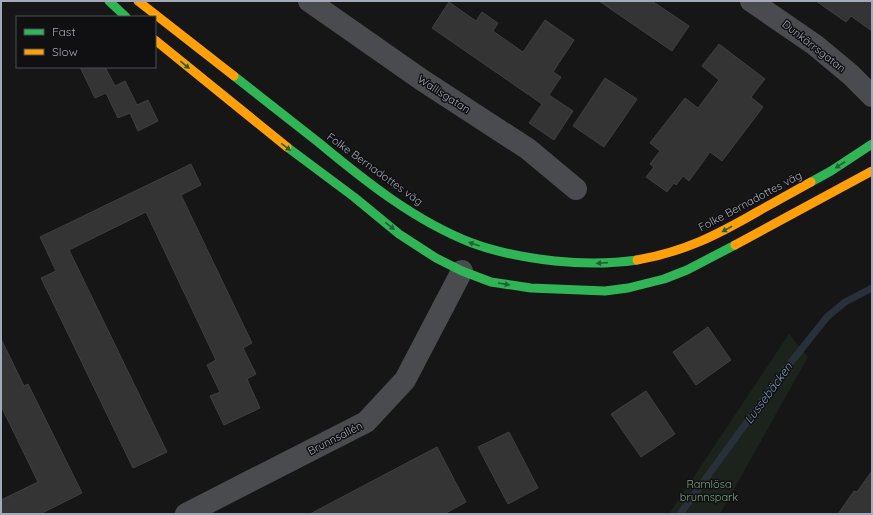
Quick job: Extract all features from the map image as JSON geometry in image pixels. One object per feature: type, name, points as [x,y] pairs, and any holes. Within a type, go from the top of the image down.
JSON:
[{"type":"street","points":[[109,1],[125,16]]},
{"type":"street","name":"Folke Bernadottes väg","points":[[138,1],[358,174],[399,204],[439,228],[470,242],[502,253],[532,259],[586,264],[619,262],[662,254],[694,244],[720,233],[836,168],[872,144]]},
{"type":"street","name":"Wallisgatan","points":[[309,1],[422,80],[528,149],[576,189]]},
{"type":"street","name":"Dunkärrsgatan","points":[[752,1],[815,45],[851,75],[872,96]]},
{"type":"street","points":[[156,41],[276,139],[348,193],[399,234],[436,258],[462,271],[491,282],[531,288],[605,291],[628,288],[664,279],[687,270],[872,172]]},
{"type":"street","name":"Brunnsallén","points":[[186,514],[366,422],[405,380],[462,271]]},
{"type":"green space","name":"Ramlösa brunnspark","points":[[789,334],[808,357],[720,514],[669,514]]},
{"type":"building","points":[[599,1],[652,1],[689,26],[672,51]]},
{"type":"building","points":[[816,1],[872,1],[872,31],[851,16],[846,22]]},
{"type":"building","points":[[449,2],[476,21],[482,12],[498,23],[493,31],[523,52],[545,20],[574,40],[553,72],[561,77],[549,95],[573,111],[554,140],[529,123],[542,104],[432,28]]},
{"type":"building","points":[[719,44],[765,79],[751,97],[763,107],[722,161],[710,152],[689,181],[683,176],[676,185],[674,183],[667,192],[646,177],[654,167],[650,164],[660,151],[650,143],[685,98],[698,108],[719,80],[702,66]]},
{"type":"building","points":[[80,68],[106,68],[115,86],[125,81],[137,105],[148,100],[158,121],[138,131],[130,113],[118,118],[106,93],[95,98]]},
{"type":"building","points":[[605,78],[637,99],[604,147],[573,126]]},
{"type":"building","points":[[191,164],[201,185],[181,195],[252,343],[243,348],[256,374],[247,379],[260,408],[224,425],[210,396],[220,392],[207,365],[216,360],[146,212],[69,250],[167,452],[133,468],[41,278],[56,271],[40,237]]},
{"type":"building","points":[[708,327],[731,360],[696,385],[673,352]]},
{"type":"building","points":[[1,339],[24,386],[28,384],[82,493],[40,514],[1,514],[1,500],[38,482],[1,406]]},
{"type":"building","points":[[646,391],[675,434],[641,457],[611,414]]},
{"type":"building","points":[[509,432],[538,488],[508,504],[478,447]]},
{"type":"building","points":[[437,447],[466,502],[444,514],[310,514]]},
{"type":"building","points":[[872,471],[872,514],[838,514],[854,491],[857,492]]},
{"type":"waterway","name":"Lussebäcken","points":[[680,514],[784,371],[827,317],[845,302],[872,288]]},
{"type":"traffic: fast","points":[[109,1],[125,16]]},
{"type":"traffic: fast","points":[[234,76],[391,199],[451,234],[492,250],[534,258],[586,263],[607,263],[637,260]]},
{"type":"traffic: fast","points":[[811,182],[831,171],[872,144]]},
{"type":"traffic: fast","points":[[287,147],[354,197],[399,234],[436,258],[462,271],[491,282],[531,288],[605,291],[628,288],[664,279],[687,270],[735,245]]},
{"type":"traffic: slow","points":[[138,1],[234,76]]},
{"type":"traffic: slow","points":[[156,41],[287,147]]},
{"type":"traffic: slow","points":[[735,245],[872,171]]},
{"type":"traffic: slow","points":[[637,260],[654,257],[700,242],[811,182]]}]
